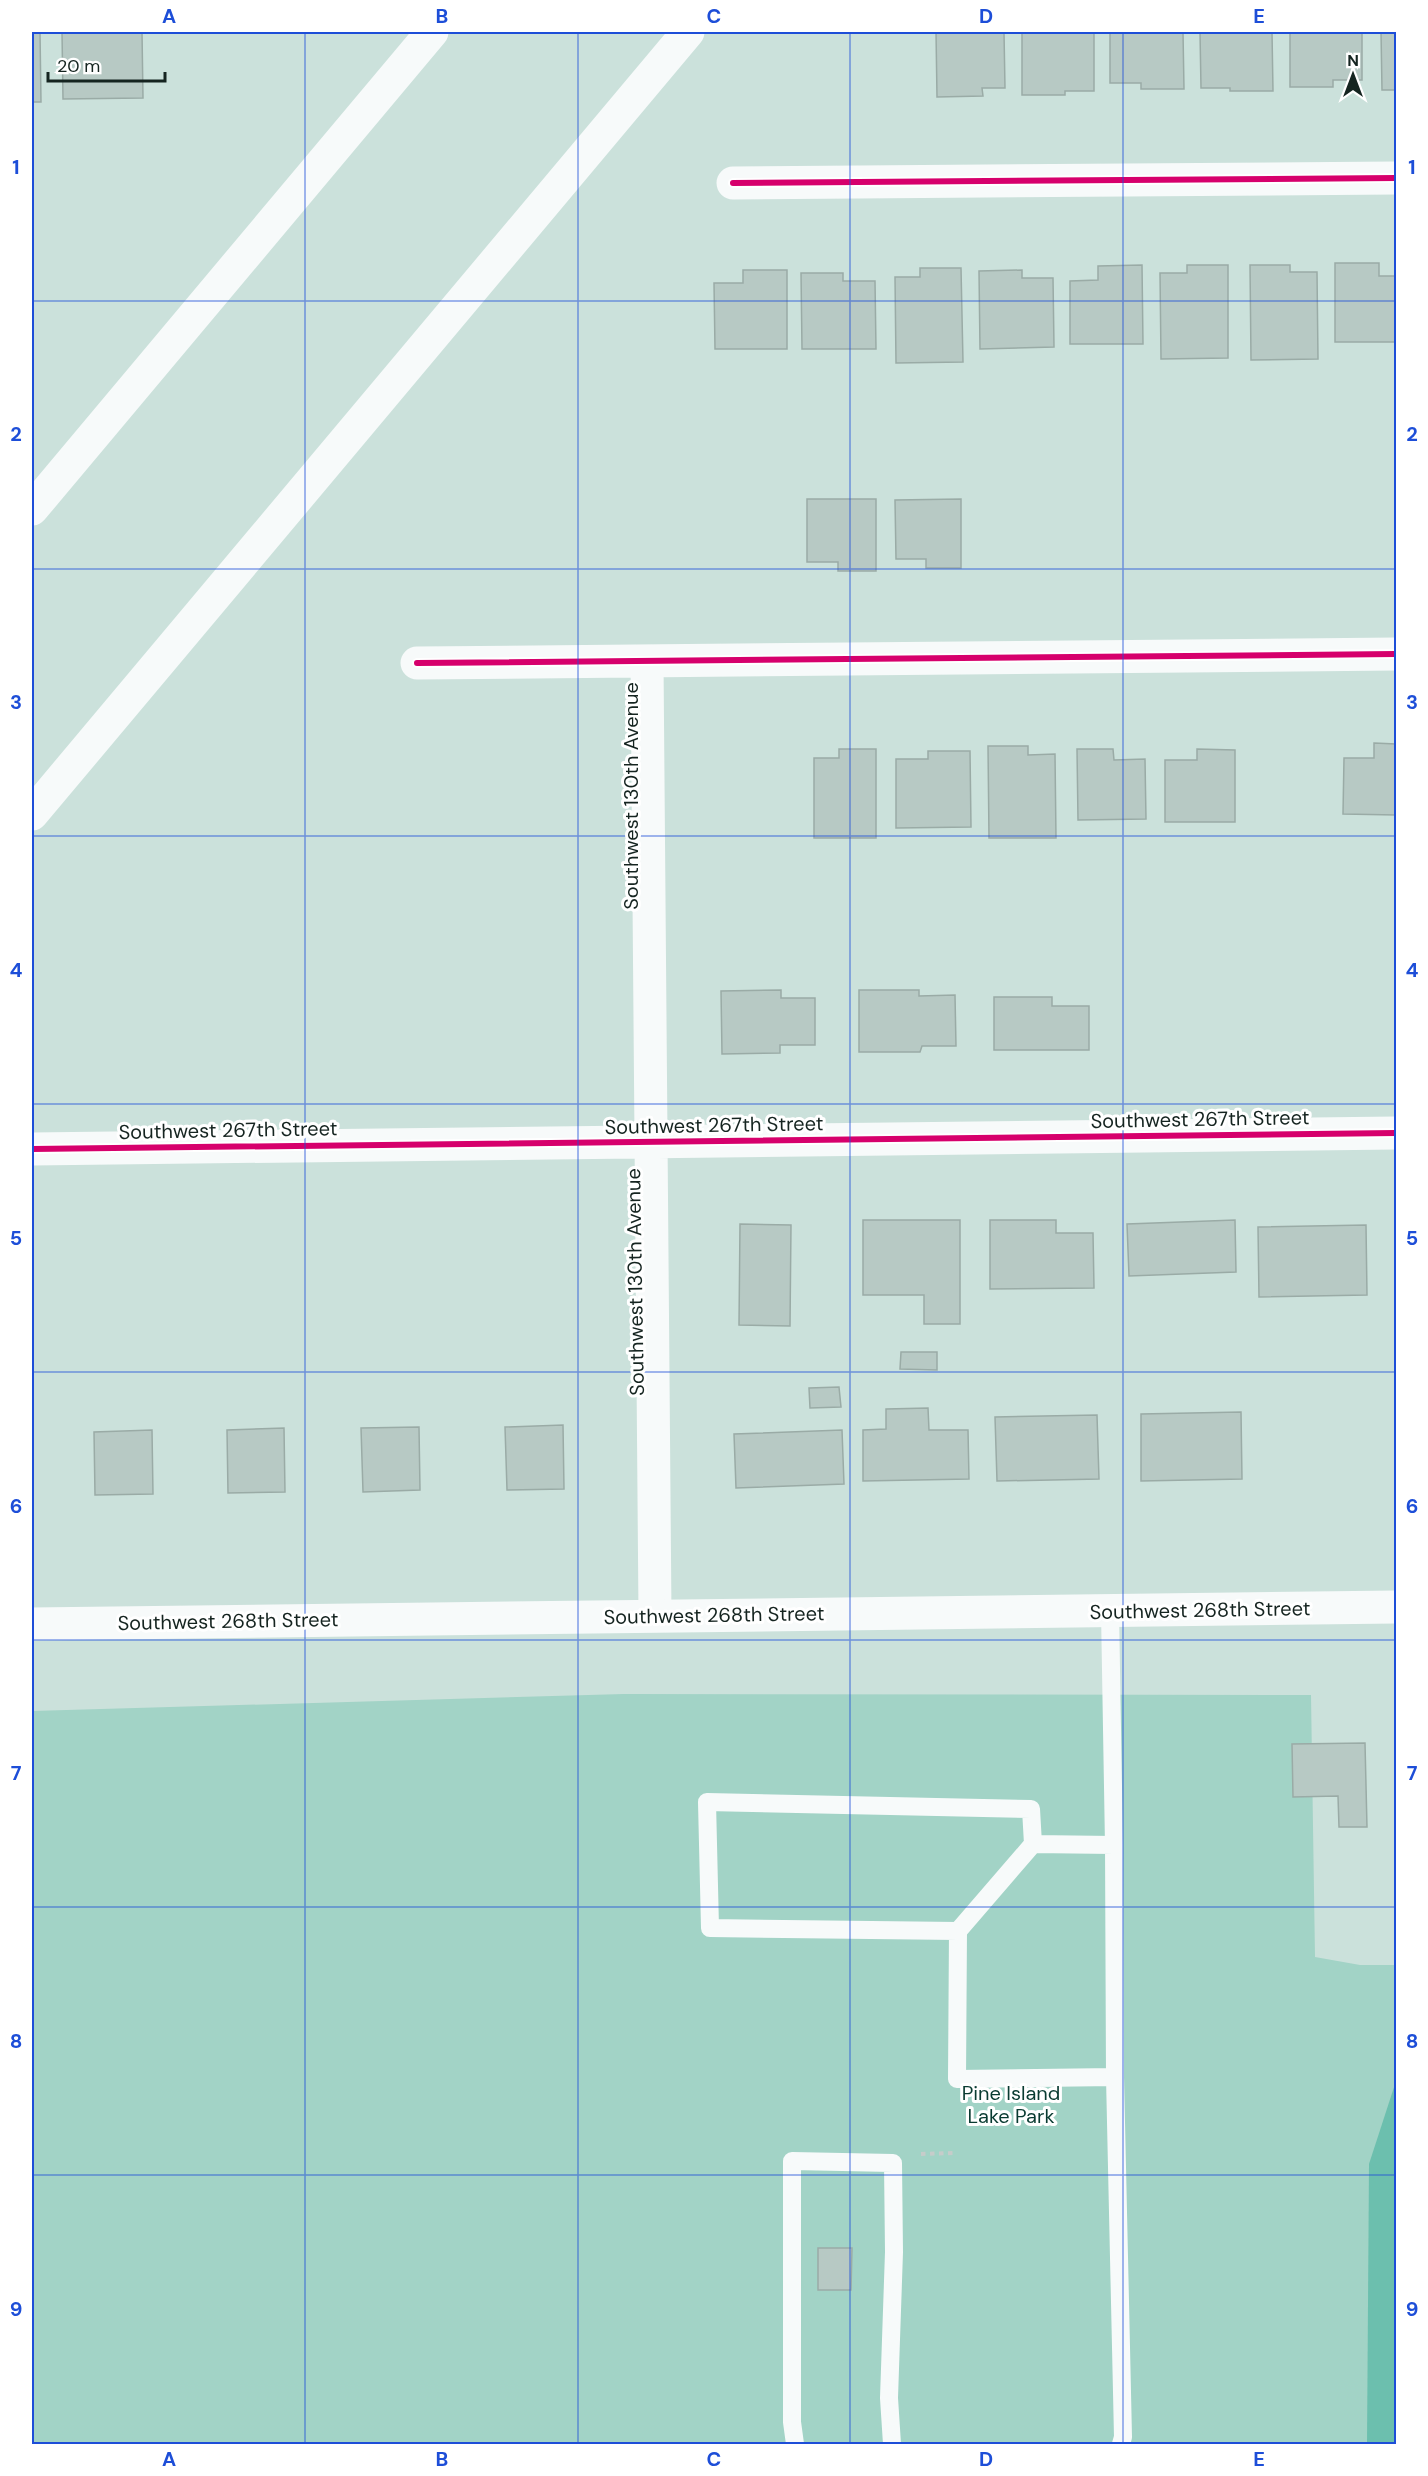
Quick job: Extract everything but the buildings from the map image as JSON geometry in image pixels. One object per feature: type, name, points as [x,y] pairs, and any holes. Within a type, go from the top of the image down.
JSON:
[{"type":"main road","points":[[32,509],[432,32]]},
{"type":"main road","points":[[32,814],[688,32]]},
{"type":"main road","points":[[733,183],[1396,178]]},
{"type":"main road","points":[[417,663],[1396,654]]},
{"type":"main road","name":"Southwest 130th Avenue","points":[[646,661],[655,1615]]},
{"type":"main road","name":"Southwest 267th Street","points":[[32,1149],[1396,1133]]},
{"type":"main road","name":"Southwest 268th Street","points":[[32,1624],[1396,1607]]},
{"type":"lane","points":[[1110,1611],[1115,2077],[1123,2436],[1121,2445]]},
{"type":"lane","points":[[958,1931],[710,1928],[707,1802],[1031,1809],[1033,1844],[958,1931],[957,2079],[1115,2077]]},
{"type":"lane","points":[[1033,1844],[1114,1845]]},
{"type":"lane","points":[[795,2445],[792,2422],[792,2161],[893,2163],[894,2252],[889,2398],[892,2445]]},
{"type":"path","points":[[919,2154],[953,2154]]},
{"type":"green space","name":"Pine Island Lake Park","points":[[624,1694],[1311,1695],[1315,1957],[1360,1965],[1396,1965],[1396,2444],[32,2444],[32,1711]]},
{"type":"shaded area","points":[[1396,2081],[1396,2444],[1367,2444],[1369,2164]]},
{"type":"cycle path","points":[[733,183],[1396,178]]},
{"type":"cycle path","points":[[417,663],[1396,654]]},
{"type":"cycle path","points":[[32,1149],[1396,1133]]}]
